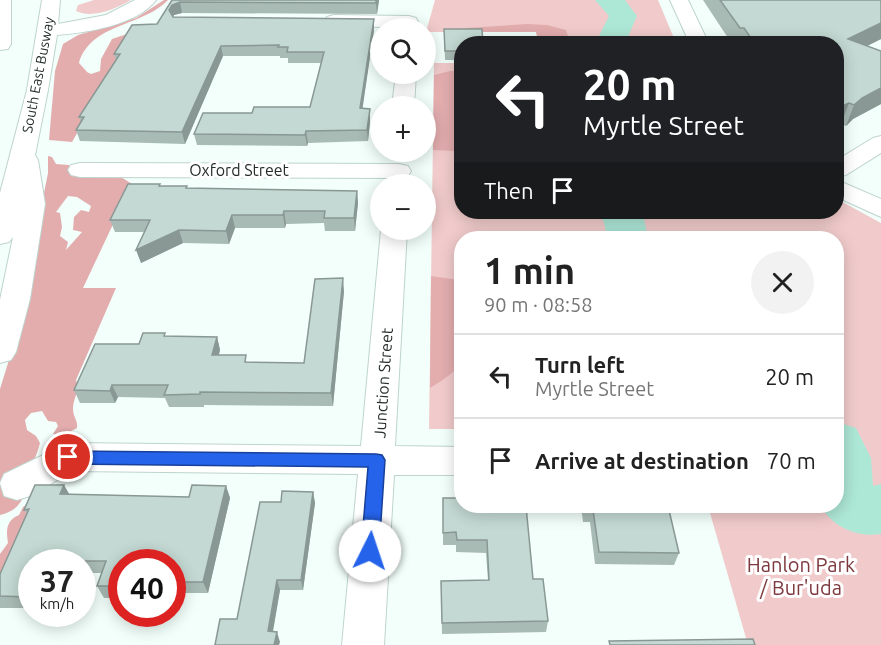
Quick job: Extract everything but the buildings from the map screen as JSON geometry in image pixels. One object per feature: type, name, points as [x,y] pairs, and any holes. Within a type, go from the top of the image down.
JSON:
[{"type":"highway","points":[[0,45],[3,6],[1,0]]},
{"type":"street","points":[[48,30],[107,20],[130,11],[147,0]]},
{"type":"street","points":[[679,0],[696,36]]},
{"type":"street","name":"South East Busway","points":[[0,236],[24,148],[48,30],[57,1]]},
{"type":"street","points":[[319,21],[370,20]]},
{"type":"street","points":[[844,166],[881,143]]},
{"type":"street","name":"South East Busway","points":[[0,352],[15,299],[32,204],[24,148]]},
{"type":"street","name":"Oxford Street","points":[[80,170],[399,169]]},
{"type":"street","points":[[844,191],[881,209]]},
{"type":"street","name":"Junction Street","points":[[363,645],[393,240]]},
{"type":"street","points":[[16,485],[68,457],[454,461]]},
{"type":"green space","points":[[94,0],[131,0],[111,10],[96,13],[76,11],[78,5]]},
{"type":"green space","points":[[435,0],[658,0],[673,36],[537,36],[536,32],[436,32],[436,18],[430,18]]},
{"type":"green space","name":"Hanlon Park / Bur'uda","points":[[436,63],[454,63],[454,219],[844,219],[844,203],[881,223],[881,645],[748,645],[710,513],[844,513],[844,231],[454,231],[454,429],[429,429],[432,240],[436,240],[436,174],[432,174],[433,162],[436,162],[436,96],[434,96]]},
{"type":"shaded area","points":[[164,0],[168,0],[145,16],[94,40],[85,50],[79,63],[91,74],[100,71],[101,59],[112,39],[136,31],[72,142],[49,140],[55,71],[63,44],[78,35],[136,18]]},
{"type":"shaded area","points":[[547,25],[566,30],[568,36],[537,36],[536,32],[462,32],[467,28]]},
{"type":"shaded area","points":[[454,71],[454,151],[436,150],[436,96],[434,96],[436,74]]},
{"type":"shaded area","points":[[48,156],[52,157],[56,164],[69,165],[71,170],[113,172],[132,184],[83,288],[116,288],[76,380],[77,388],[73,409],[77,428],[64,435],[53,434],[58,426],[56,422],[48,421],[42,411],[31,413],[25,420],[27,430],[36,436],[40,443],[25,493],[15,509],[0,515],[0,389],[13,347],[48,173]],"holes":[[[68,196],[77,197],[91,206],[89,212],[81,210],[74,217],[73,230],[82,232],[66,250],[68,242],[60,236],[62,227],[60,213],[56,212]]]},
{"type":"shaded area","points":[[431,276],[454,279],[454,371],[430,388]]},
{"type":"shaded area","points":[[41,496],[0,593],[0,554],[8,543],[9,523],[19,515],[23,507]]},
{"type":"waterway","points":[[609,0],[623,16],[612,36]]},
{"type":"waterway","points":[[624,219],[626,231]]},
{"type":"waterway","points":[[844,458],[845,496],[861,509],[870,511],[881,509]]},
{"type":"route","points":[[68,457],[376,460],[370,551]]}]
